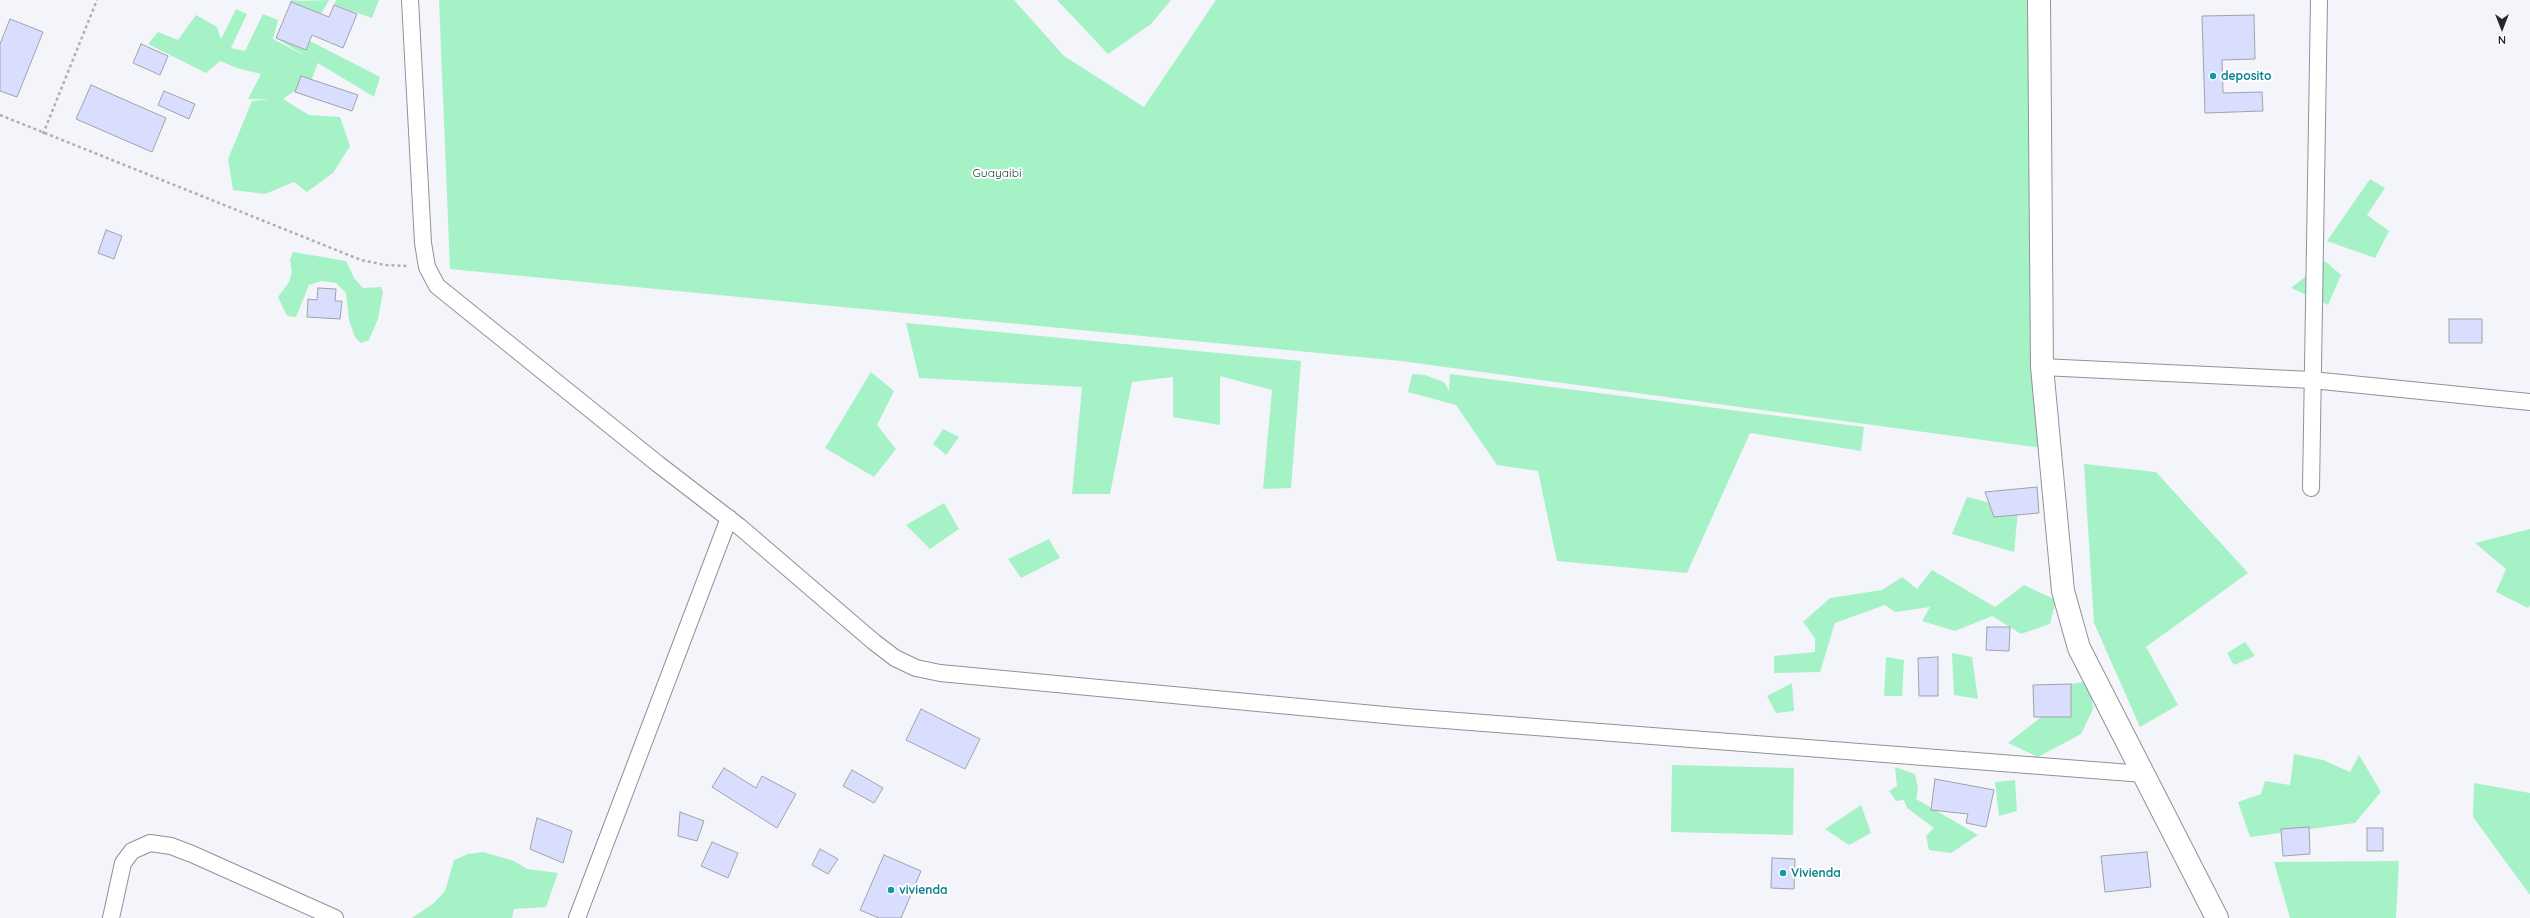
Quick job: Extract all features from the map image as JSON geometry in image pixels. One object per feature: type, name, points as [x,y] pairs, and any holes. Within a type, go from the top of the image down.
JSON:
[{"type":"street","points":[[410,0],[423,243],[427,267],[437,286],[658,464],[729,518],[895,658],[916,668],[940,673],[1406,717],[2144,774]]},
{"type":"street","points":[[2040,0],[2042,367],[2063,591],[2079,648],[2217,918]]},
{"type":"street","points":[[2311,488],[2319,0]]},
{"type":"street","points":[[2042,367],[2312,380],[2530,402]]},
{"type":"street","points":[[578,918],[729,518]]},
{"type":"street","points":[[111,918],[123,863],[132,851],[150,842],[171,846],[192,854],[335,918]]},
{"type":"path","points":[[43,134],[97,0]]},
{"type":"path","points":[[0,115],[43,134],[361,260],[386,265],[427,267]]},
{"type":"green space","points":[[291,0],[329,0],[321,14],[291,2]]},
{"type":"green space","points":[[336,0],[379,0],[372,18],[334,5]]},
{"type":"green space","name":"Guayaibi","points":[[439,0],[1014,0],[1064,56],[1144,107],[1216,0],[2039,0],[2042,448],[1401,361],[450,269]]},
{"type":"green space","points":[[1057,0],[1171,0],[1151,24],[1108,54]]},
{"type":"green space","points":[[236,9],[247,14],[231,48],[245,51],[263,14],[278,20],[273,39],[307,57],[276,38],[306,50],[310,41],[380,77],[374,97],[318,63],[312,79],[283,99],[309,115],[340,117],[350,146],[333,173],[307,192],[294,182],[265,194],[233,190],[228,159],[252,101],[270,99],[248,99],[261,74],[237,68],[220,61],[206,73],[148,44],[158,32],[178,40],[196,15],[217,27],[221,39]]},
{"type":"green space","points":[[2370,179],[2385,188],[2367,215],[2389,231],[2375,258],[2327,241]]},
{"type":"green space","points":[[293,252],[346,261],[354,278],[363,288],[381,287],[383,292],[378,319],[369,340],[361,343],[355,337],[349,320],[346,293],[336,283],[321,281],[309,285],[296,317],[287,316],[278,297],[289,282],[292,272],[290,260]]},
{"type":"green space","points":[[2325,261],[2341,275],[2328,305],[2291,288]]},
{"type":"green space","points":[[906,323],[1301,361],[1291,488],[1263,489],[1272,390],[1220,376],[1220,425],[1173,417],[1173,377],[1132,382],[1110,494],[1072,494],[1082,387],[919,378]]},
{"type":"green space","points":[[871,372],[894,391],[877,425],[896,449],[874,477],[825,448]]},
{"type":"green space","points":[[1412,374],[1425,375],[1444,382],[1449,391],[1450,374],[1864,427],[1861,451],[1750,433],[1687,573],[1557,561],[1538,471],[1497,465],[1456,405],[1408,392]]},
{"type":"green space","points":[[943,429],[959,437],[946,455],[933,444]]},
{"type":"green space","points":[[2084,464],[2156,472],[2248,573],[2146,647],[2178,705],[2140,727],[2094,623]]},
{"type":"green space","points":[[1967,497],[2018,510],[2014,552],[1952,534]]},
{"type":"green space","points":[[944,503],[959,529],[930,549],[906,525]]},
{"type":"green space","points":[[2530,529],[2530,605],[2528,608],[2496,592],[2506,569],[2475,543]]},
{"type":"green space","points":[[1049,539],[1060,558],[1021,578],[1008,559]]},
{"type":"green space","points":[[1932,570],[1995,607],[2024,585],[2056,600],[2050,624],[2021,634],[1992,616],[1955,631],[1922,621],[1930,607],[1895,612],[1885,605],[1835,623],[1820,672],[1774,673],[1774,656],[1815,652],[1815,638],[1803,622],[1830,598],[1882,590],[1902,577],[1917,589]]},
{"type":"green space","points":[[2245,642],[2255,656],[2234,665],[2227,653]]},
{"type":"green space","points":[[1952,653],[1972,657],[1978,699],[1954,695]]},
{"type":"green space","points":[[1886,657],[1904,660],[1902,696],[1884,696]]},
{"type":"green space","points":[[2090,681],[2093,709],[2081,734],[2038,757],[2008,743],[2041,717],[2071,717],[2071,684]]},
{"type":"green space","points":[[1792,683],[1794,711],[1776,713],[1767,696]]},
{"type":"green space","points":[[2294,754],[2323,760],[2350,772],[2359,755],[2381,792],[2355,823],[2250,837],[2238,802],[2261,794],[2265,781],[2290,785]]},
{"type":"green space","points":[[1672,765],[1794,768],[1793,835],[1671,832]]},
{"type":"green space","points":[[1895,767],[1915,774],[1918,789],[1916,799],[1978,835],[1951,853],[1929,850],[1926,836],[1934,828],[1907,808],[1904,800],[1896,801],[1889,791],[1897,786]]},
{"type":"green space","points":[[2015,780],[2017,811],[1999,816],[1995,782]]},
{"type":"green space","points":[[2474,783],[2530,793],[2530,895],[2473,817]]},
{"type":"green space","points":[[1861,805],[1871,833],[1849,845],[1825,829]]},
{"type":"green space","points":[[483,852],[514,861],[527,869],[558,873],[546,907],[514,909],[512,918],[412,918],[434,903],[445,891],[454,860],[468,854]]},
{"type":"green space","points":[[2399,861],[2396,918],[2290,918],[2274,862]]},
{"type":"building","points":[[291,2],[329,17],[334,5],[357,14],[343,48],[312,35],[306,50],[276,38]]},
{"type":"building","name":"deposito","points":[[2254,15],[2255,59],[2222,60],[2223,93],[2262,92],[2263,111],[2205,113],[2202,16]]},
{"type":"building","points":[[10,19],[43,32],[17,97],[0,91],[0,44]]},
{"type":"building","points":[[141,44],[168,56],[160,75],[133,63]]},
{"type":"building","points":[[301,76],[358,95],[352,111],[295,92]]},
{"type":"building","points":[[91,85],[166,118],[152,152],[76,119]]},
{"type":"building","points":[[164,91],[195,104],[189,119],[158,105]]},
{"type":"building","points":[[106,230],[122,236],[114,259],[98,253]]},
{"type":"building","points":[[318,288],[336,289],[335,301],[342,301],[340,319],[307,317],[308,299],[317,300]]},
{"type":"building","points":[[2449,319],[2482,319],[2482,343],[2449,343]]},
{"type":"building","points":[[2037,487],[2039,513],[1994,517],[1985,492]]},
{"type":"building","points":[[1987,627],[2010,627],[2009,651],[1986,650]]},
{"type":"building","points":[[1938,657],[1938,696],[1919,696],[1918,658]]},
{"type":"building","points":[[2071,684],[2071,717],[2034,717],[2033,685]]},
{"type":"building","points":[[921,709],[980,739],[965,769],[906,740]]},
{"type":"building","points":[[724,768],[756,788],[762,776],[796,794],[777,828],[712,787]]},
{"type":"building","points":[[852,770],[883,788],[874,803],[843,786]]},
{"type":"building","points":[[1935,779],[1994,790],[1986,827],[1966,823],[1968,814],[1931,810]]},
{"type":"building","points":[[680,812],[704,821],[697,841],[678,836]]},
{"type":"building","points":[[537,818],[572,831],[563,863],[530,849]]},
{"type":"building","points":[[2309,827],[2310,854],[2283,856],[2281,829]]},
{"type":"building","points":[[2367,828],[2383,828],[2383,851],[2367,851]]},
{"type":"building","points":[[712,842],[738,853],[728,878],[701,866]]},
{"type":"building","points":[[820,849],[838,859],[828,874],[812,865]]},
{"type":"building","points":[[2147,852],[2151,887],[2105,892],[2101,856]]},
{"type":"building","name":"vivienda","points":[[884,855],[921,871],[901,918],[879,918],[860,910]]},
{"type":"building","name":"Vivienda","points":[[1772,858],[1795,859],[1794,889],[1771,888]]},
{"type":"place","name":"deposito","points":[[2213,76]]},
{"type":"place","name":"Vivienda","points":[[1783,873]]},
{"type":"place","name":"vivienda","points":[[891,890]]}]
